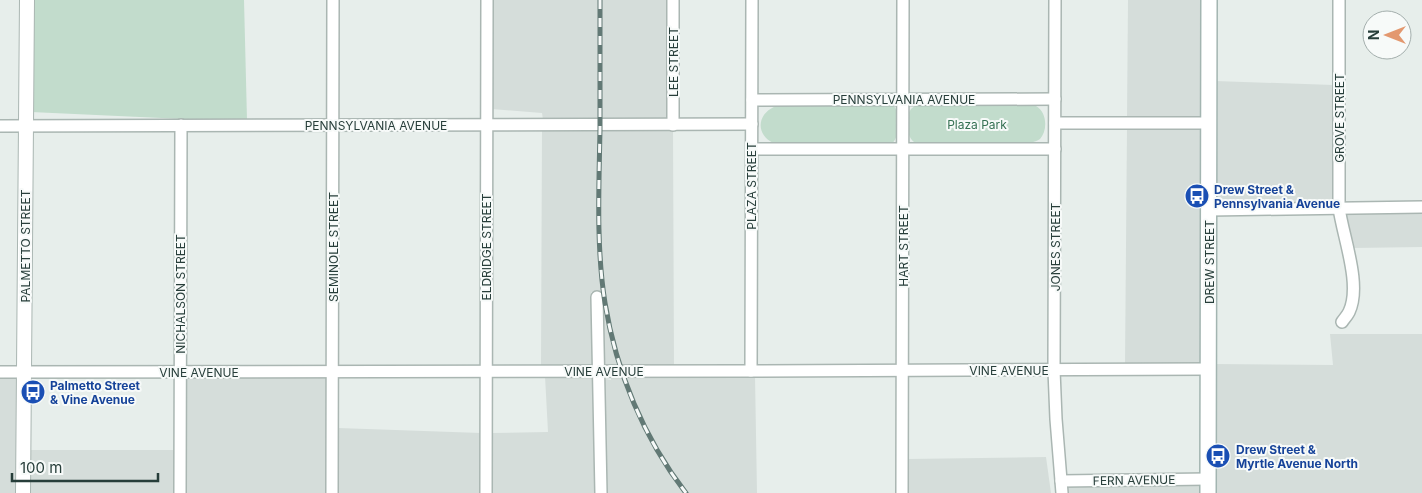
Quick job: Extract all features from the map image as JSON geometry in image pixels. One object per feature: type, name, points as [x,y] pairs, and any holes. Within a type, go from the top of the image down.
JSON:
[{"type":"main road","name":"DREW STREET","points":[[1208,486],[1209,0]]},
{"type":"street","name":"PALMETTO STREET","points":[[23,493],[27,0]]},
{"type":"street","name":"SEMINOLE STREET","points":[[332,493],[333,0]]},
{"type":"street","name":"ELDRIDGE STREET","points":[[486,493],[487,0]]},
{"type":"street","name":"LEE STREET","points":[[673,0],[673,125]]},
{"type":"street","name":"PLAZA STREET","points":[[751,371],[752,0]]},
{"type":"street","name":"HART STREET","points":[[902,493],[903,0]]},
{"type":"street","name":"JONES STREET","points":[[1056,0],[1054,370],[1062,487]]},
{"type":"street","name":"GROVE STREET","points":[[1339,0],[1339,208],[1352,265],[1354,295],[1349,312],[1342,322]]},
{"type":"street","name":"PENNSYLVANIA AVENUE","points":[[752,100],[1055,99]]},
{"type":"street","points":[[1055,123],[1209,123]]},
{"type":"street","name":"PENNSYLVANIA AVENUE","points":[[0,126],[752,124]]},
{"type":"street","name":"NICHALSON STREET","points":[[180,493],[181,125]]},
{"type":"street","points":[[752,149],[1055,149]]},
{"type":"street","points":[[1209,210],[1422,207]]},
{"type":"street","points":[[597,297],[601,493]]},
{"type":"street","name":"VINE AVENUE","points":[[0,372],[1208,369]]},
{"type":"street","name":"FERN AVENUE","points":[[1062,487],[1208,486]]},
{"type":"shaded area","points":[[492,0],[667,0],[667,120],[543,120],[542,113],[492,109]]},
{"type":"shaded area","points":[[1128,0],[1203,0],[1203,118],[1127,118]]},
{"type":"shaded area","points":[[1215,81],[1333,85],[1333,203],[1215,205]]},
{"type":"shaded area","points":[[1127,128],[1203,128],[1203,364],[1125,365]]},
{"type":"shaded area","points":[[542,130],[673,130],[674,366],[604,366],[602,292],[591,292],[593,366],[541,366]]},
{"type":"shaded area","points":[[1422,212],[1422,247],[1353,248],[1345,213]]},
{"type":"shaded area","points":[[1330,334],[1422,334],[1422,493],[1214,493],[1214,364],[1333,365]]},
{"type":"shaded area","points":[[545,376],[593,378],[595,493],[491,493],[492,433],[548,432]]},
{"type":"shaded area","points":[[611,376],[755,376],[757,493],[607,493],[605,379],[611,380]]},
{"type":"shaded area","points":[[0,377],[18,377],[17,493],[0,493]]},
{"type":"shaded area","points":[[185,377],[327,377],[326,493],[186,493]]},
{"type":"shaded area","points":[[338,428],[481,433],[480,493],[337,493]]},
{"type":"shaded area","points":[[29,450],[174,450],[174,493],[29,493]]},
{"type":"shaded area","points":[[1046,457],[1051,493],[908,493],[908,459]]},
{"type":"shaded area","points":[[1202,484],[1202,493],[1068,493],[1067,486]]},
{"type":"green space","points":[[32,0],[244,0],[247,120],[205,120],[31,112]]},
{"type":"green space","name":"Plaza Park","points":[[1029,103],[1040,109],[1045,121],[1043,135],[1040,139],[1033,142],[1020,144],[922,145],[911,139],[908,131],[907,121],[909,112],[918,104]]},
{"type":"green space","points":[[888,104],[894,106],[897,111],[898,130],[896,138],[890,145],[779,145],[771,142],[762,131],[762,119],[765,113],[779,105]]},
{"type":"railway","points":[[600,0],[599,216],[600,260],[605,303],[616,354],[634,403],[657,450],[686,493]]},
{"type":"place","name":"Drew Street & Pennsylvania Avenue","points":[[1197,196]]},
{"type":"place","name":"Palmetto Street & Vine Avenue","points":[[33,392]]},
{"type":"place","name":"Drew Street & Myrtle Avenue North","points":[[1218,456]]}]
